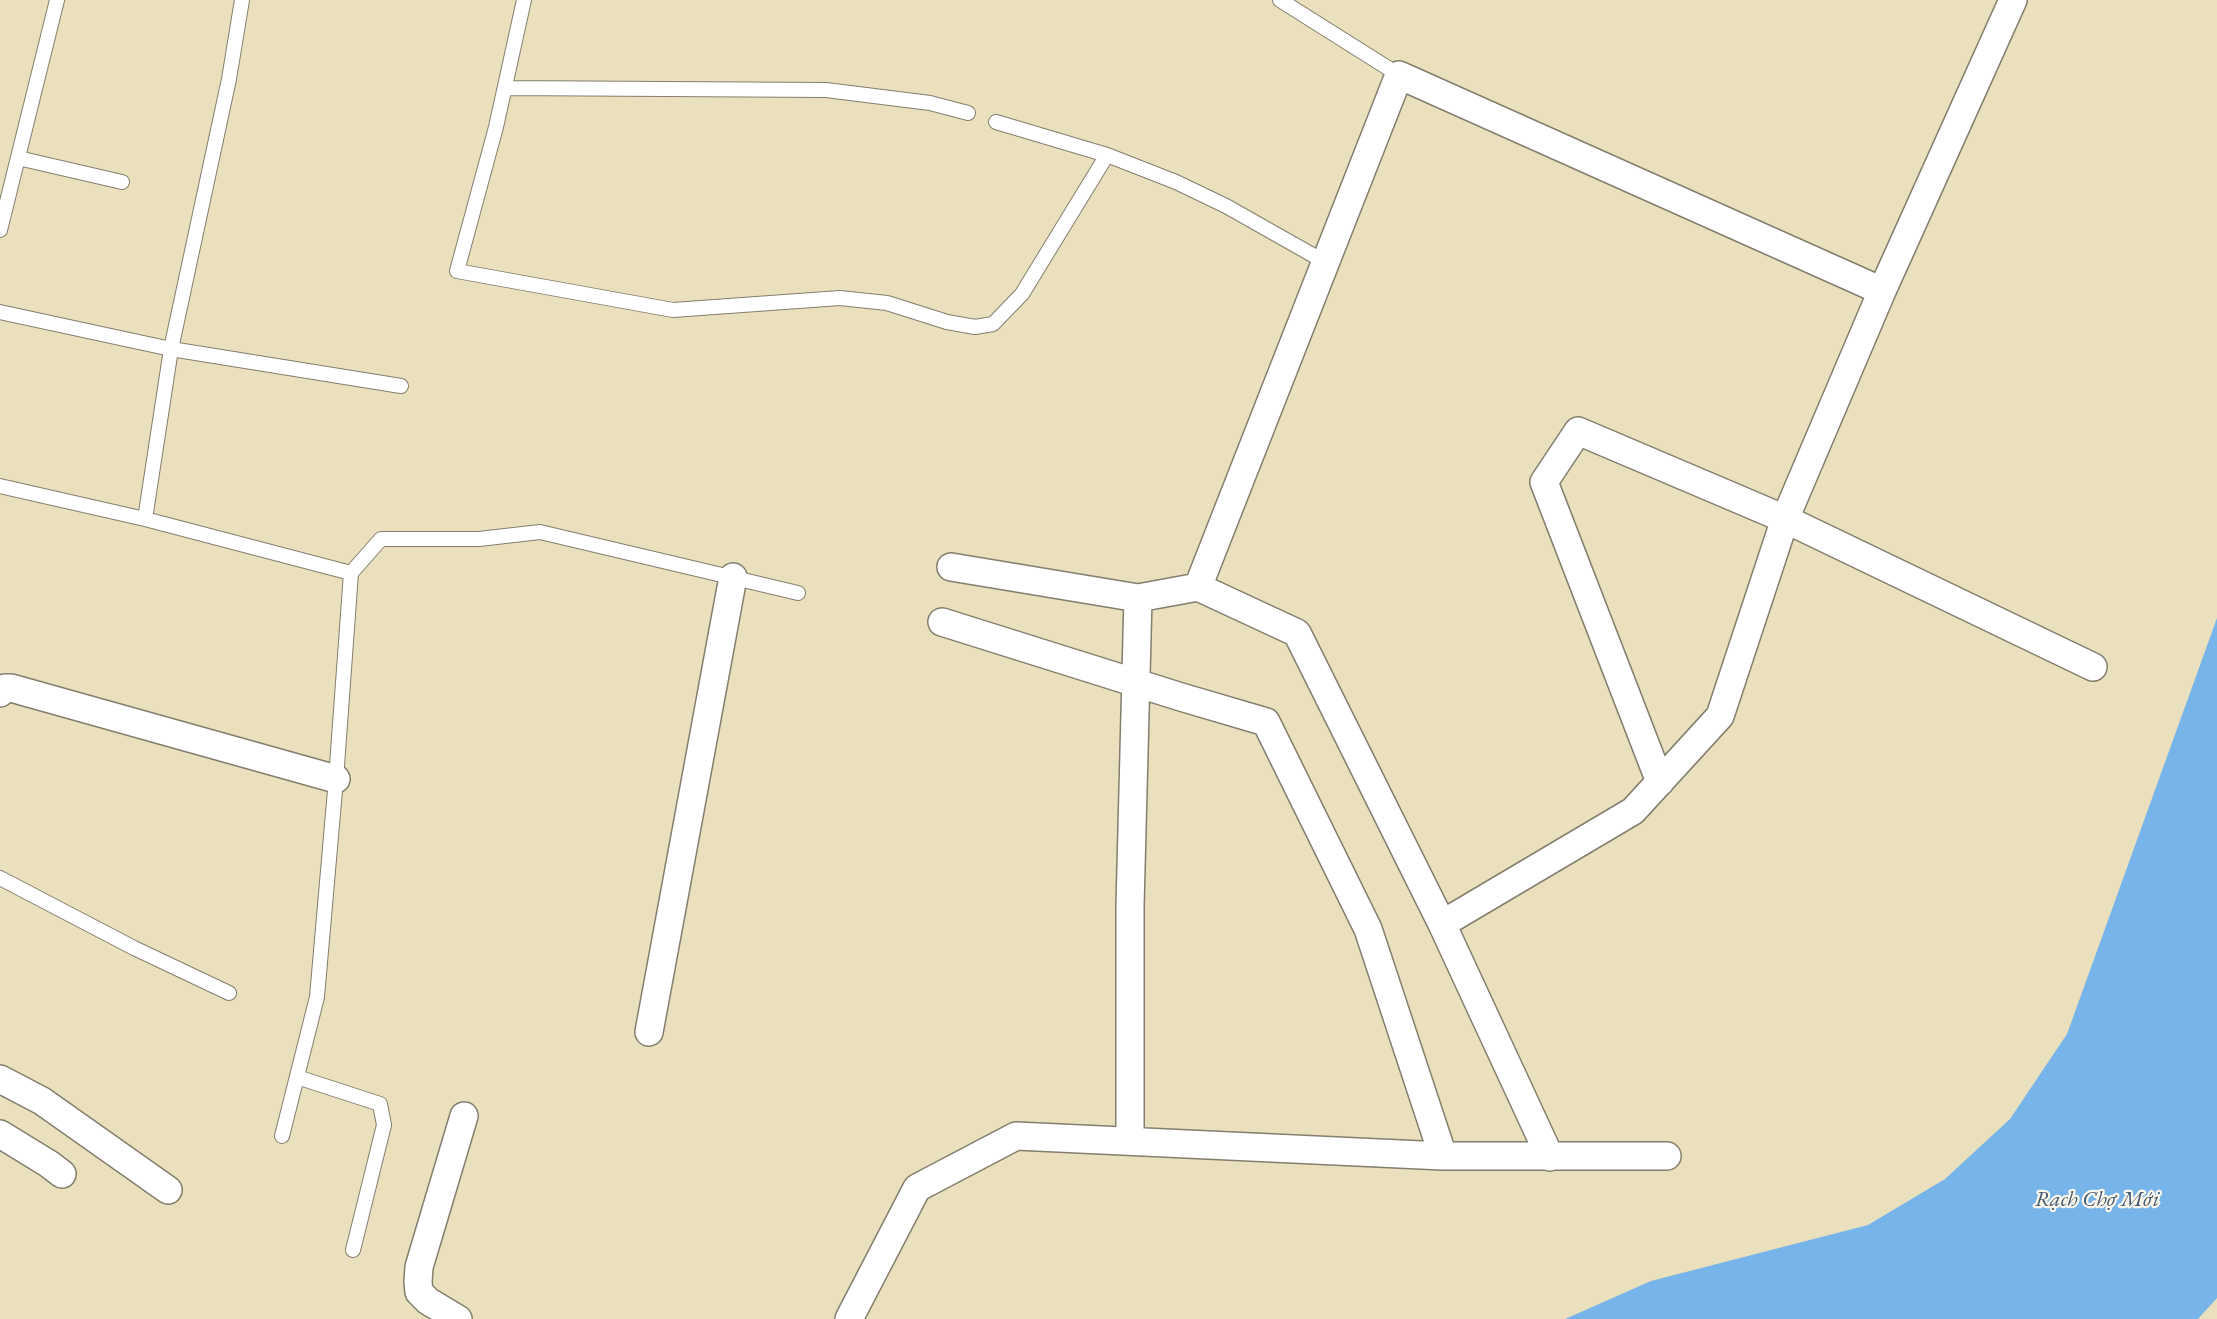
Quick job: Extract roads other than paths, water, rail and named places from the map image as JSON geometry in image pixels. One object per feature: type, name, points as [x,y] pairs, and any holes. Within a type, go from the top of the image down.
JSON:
[{"type":"street","points":[[1442,924],[1633,811],[1720,716],[1785,519],[2009,1]]},
{"type":"street","points":[[1198,586],[1399,75],[1882,291]]},
{"type":"street","points":[[1660,782],[1544,482],[1578,430],[1785,519],[2093,667]]},
{"type":"street","points":[[951,567],[1138,598],[1198,586],[1297,633],[1442,924],[1550,1157]]},
{"type":"street","points":[[649,1032],[733,577]]},
{"type":"street","points":[[1130,1140],[1130,906],[1138,598]]},
{"type":"street","points":[[942,622],[1266,722],[1368,929],[1443,1156]]},
{"type":"street","points":[[0,693],[5,688],[11,688],[336,779]]},
{"type":"street","points":[[0,1079],[42,1101],[168,1190]]},
{"type":"street","points":[[458,1319],[428,1301],[419,1292],[418,1282],[419,1267],[464,1116]]},
{"type":"street","points":[[0,1134],[62,1174]]},
{"type":"street","points":[[849,1319],[917,1188],[1016,1136],[1443,1156],[1667,1156]]},
{"type":"lane","points":[[0,230],[57,0]]},
{"type":"lane","points":[[145,519],[171,349],[229,79],[242,0]]},
{"type":"lane","points":[[524,0],[457,271],[673,310],[840,298],[887,303],[947,322],[975,327],[993,324],[1022,294],[1107,155]]},
{"type":"lane","points":[[1280,0],[1399,75]]},
{"type":"lane","points":[[504,88],[826,90],[930,103],[968,113]]},
{"type":"lane","points":[[996,122],[1107,155],[1176,182],[1226,206],[1325,262]]},
{"type":"lane","points":[[18,158],[122,182]]},
{"type":"lane","points":[[0,312],[171,349],[402,386]]},
{"type":"lane","points":[[0,486],[145,519],[351,573]]},
{"type":"lane","points":[[282,1136],[317,997],[351,573],[381,539],[479,539],[540,532],[798,593]]},
{"type":"lane","points":[[0,878],[134,948],[229,993]]},
{"type":"lane","points":[[297,1077],[380,1104],[384,1125],[353,1250]]},
{"type":"water","name":"Rạch Chợ Mới","points":[[2217,618],[2217,1298],[2198,1319],[1565,1319],[1651,1281],[1868,1225],[1945,1179],[2010,1119],[2067,1034]]}]
